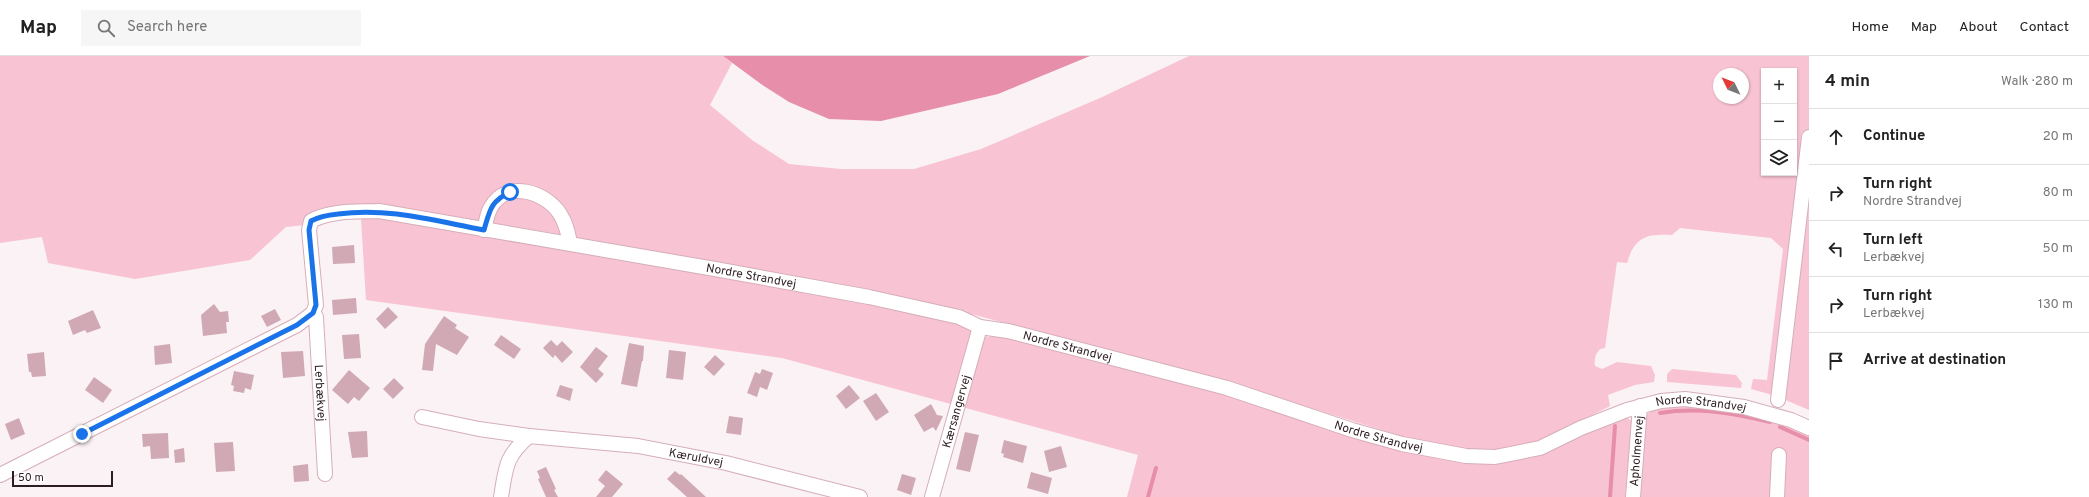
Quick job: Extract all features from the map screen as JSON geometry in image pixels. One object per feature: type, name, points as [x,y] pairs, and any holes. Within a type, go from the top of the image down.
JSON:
[{"type":"street","points":[[1778,400],[1809,137]]},
{"type":"street","points":[[484,230],[490,207],[498,198],[510,192],[522,190],[552,204],[561,214],[570,243]]},
{"type":"street","name":"Nordre Strandvej","points":[[311,221],[318,216],[352,212],[379,211],[484,230],[570,243],[869,297],[959,317],[980,327],[1008,331],[1227,388],[1352,430],[1388,440],[1466,456],[1494,457],[1540,448],[1581,428],[1640,406],[1661,401],[1685,399],[1744,407],[1791,420],[1809,428]]},
{"type":"street","name":"Lerbækvej","points":[[311,221],[309,230],[316,305],[313,313],[316,317],[325,474]]},
{"type":"street","points":[[0,475],[297,325],[313,313]]},
{"type":"street","name":"Kærsangervej","points":[[932,497],[980,327]]},
{"type":"street","name":"Apholmenvej","points":[[1633,497],[1640,406]]},
{"type":"street","name":"Kæruldvej","points":[[422,417],[479,429],[529,436],[638,446],[726,463],[860,497]]},
{"type":"street","points":[[501,497],[509,459],[515,448],[529,436]]},
{"type":"street","points":[[1778,497],[1779,455]]},
{"type":"shaded area","points":[[0,56],[723,56],[732,63],[710,105],[752,140],[789,164],[841,169],[914,169],[981,149],[1100,98],[1189,56],[1809,56],[1809,410],[1776,396],[1751,389],[1753,379],[1767,380],[1783,249],[1771,238],[1680,228],[1672,235],[1656,235],[1643,238],[1634,247],[1627,263],[1617,262],[1605,348],[1600,349],[1595,359],[1595,366],[1602,369],[1617,362],[1651,366],[1655,375],[1654,382],[1635,385],[1608,395],[1610,406],[1541,441],[1505,450],[1457,449],[1405,437],[1228,383],[975,315],[864,292],[655,256],[564,235],[374,204],[321,208],[308,215],[305,225],[286,227],[250,260],[135,279],[48,263],[42,237],[0,243]]},
{"type":"shaded area","points":[[723,56],[1090,56],[998,94],[881,121],[829,119],[789,102],[761,84]]},
{"type":"shaded area","points":[[381,217],[417,225],[868,301],[967,324],[972,333],[989,337],[998,333],[1496,463],[1624,416],[1632,421],[1625,497],[1127,497],[1138,455],[782,358],[366,300],[361,219]]},
{"type":"shaded area","points":[[1672,369],[1736,375],[1742,383],[1741,388],[1667,382],[1667,374]]},
{"type":"shaded area","points":[[1685,404],[1748,415],[1779,423],[1809,434],[1809,497],[1638,497],[1645,417],[1655,406]]},
{"type":"building","points":[[354,245],[355,263],[333,264],[332,247]]},
{"type":"building","points":[[356,298],[357,313],[333,315],[332,300]]},
{"type":"building","points":[[214,304],[220,312],[228,311],[229,322],[226,322],[227,333],[203,336],[201,315]]},
{"type":"building","points":[[388,307],[398,317],[385,329],[376,319]]},
{"type":"building","points":[[275,309],[281,320],[267,327],[261,316]]},
{"type":"building","points":[[93,310],[101,328],[87,333],[85,330],[73,335],[68,321]]},
{"type":"building","points":[[444,316],[457,325],[455,328],[469,337],[457,355],[436,344],[433,371],[422,370],[425,344]]},
{"type":"building","points":[[359,334],[361,358],[344,359],[342,335]]},
{"type":"building","points":[[501,335],[521,349],[514,359],[494,345]]},
{"type":"building","points":[[551,340],[557,346],[562,341],[573,352],[562,363],[555,355],[553,358],[543,348]]},
{"type":"building","points":[[629,343],[644,346],[643,361],[637,387],[621,384]]},
{"type":"building","points":[[170,344],[172,363],[155,365],[154,346]]},
{"type":"building","points":[[596,347],[608,356],[598,369],[604,374],[596,383],[580,367]]},
{"type":"building","points":[[669,350],[686,352],[683,380],[666,378]]},
{"type":"building","points":[[303,351],[305,376],[283,378],[281,352]]},
{"type":"building","points":[[44,352],[46,376],[32,377],[31,372],[29,372],[27,354]]},
{"type":"building","points":[[715,355],[725,364],[714,376],[704,367]]},
{"type":"building","points":[[762,369],[773,373],[767,390],[760,387],[757,397],[747,393],[755,372],[760,374]]},
{"type":"building","points":[[349,370],[370,388],[359,401],[354,397],[348,404],[332,390]]},
{"type":"building","points":[[234,371],[254,375],[251,390],[245,388],[244,393],[233,391],[234,386],[231,385]]},
{"type":"building","points":[[94,377],[112,390],[103,403],[85,390]]},
{"type":"building","points":[[394,378],[404,388],[393,399],[383,389]]},
{"type":"building","points":[[560,385],[573,389],[570,401],[556,396]]},
{"type":"building","points":[[849,385],[860,398],[846,409],[836,396]]},
{"type":"building","points":[[876,393],[889,412],[876,421],[863,401]]},
{"type":"building","points":[[931,404],[937,415],[943,416],[936,431],[933,427],[924,432],[914,415]]},
{"type":"building","points":[[729,416],[743,418],[741,435],[726,433]]},
{"type":"building","points":[[19,418],[25,434],[11,440],[5,424]]},
{"type":"building","points":[[367,431],[368,457],[352,458],[348,432]]},
{"type":"building","points":[[965,432],[979,435],[970,472],[956,469]]},
{"type":"building","points":[[168,433],[169,458],[151,459],[150,446],[143,447],[142,434]]},
{"type":"building","points":[[1004,440],[1027,446],[1023,463],[1003,457],[1004,454],[1001,453]]},
{"type":"building","points":[[233,442],[235,471],[216,472],[214,443]]},
{"type":"building","points":[[1061,446],[1067,467],[1049,472],[1044,451]]},
{"type":"building","points":[[184,448],[185,462],[175,463],[174,450]]},
{"type":"building","points":[[308,464],[309,481],[294,482],[293,466]]},
{"type":"building","points":[[546,467],[558,497],[546,497],[538,479],[540,478],[537,471]]},
{"type":"building","points":[[606,470],[623,484],[612,497],[596,497],[605,486],[598,480]]},
{"type":"building","points":[[675,471],[680,475],[681,474],[706,497],[687,497],[667,479]]},
{"type":"building","points":[[1031,472],[1052,478],[1048,494],[1027,488]]},
{"type":"building","points":[[902,474],[916,478],[911,495],[897,490]]},
{"type":"waterway","points":[[1660,413],[1674,411],[1715,412],[1770,422]]},
{"type":"waterway","points":[[1610,497],[1615,426]]},
{"type":"waterway","points":[[1780,427],[1809,440]]},
{"type":"waterway","points":[[1148,497],[1156,468]]},
{"type":"route","points":[[82,434],[297,325],[313,313],[316,305],[309,230],[311,221],[318,216],[352,212],[379,211],[484,230],[490,207],[498,198],[510,192]]}]
